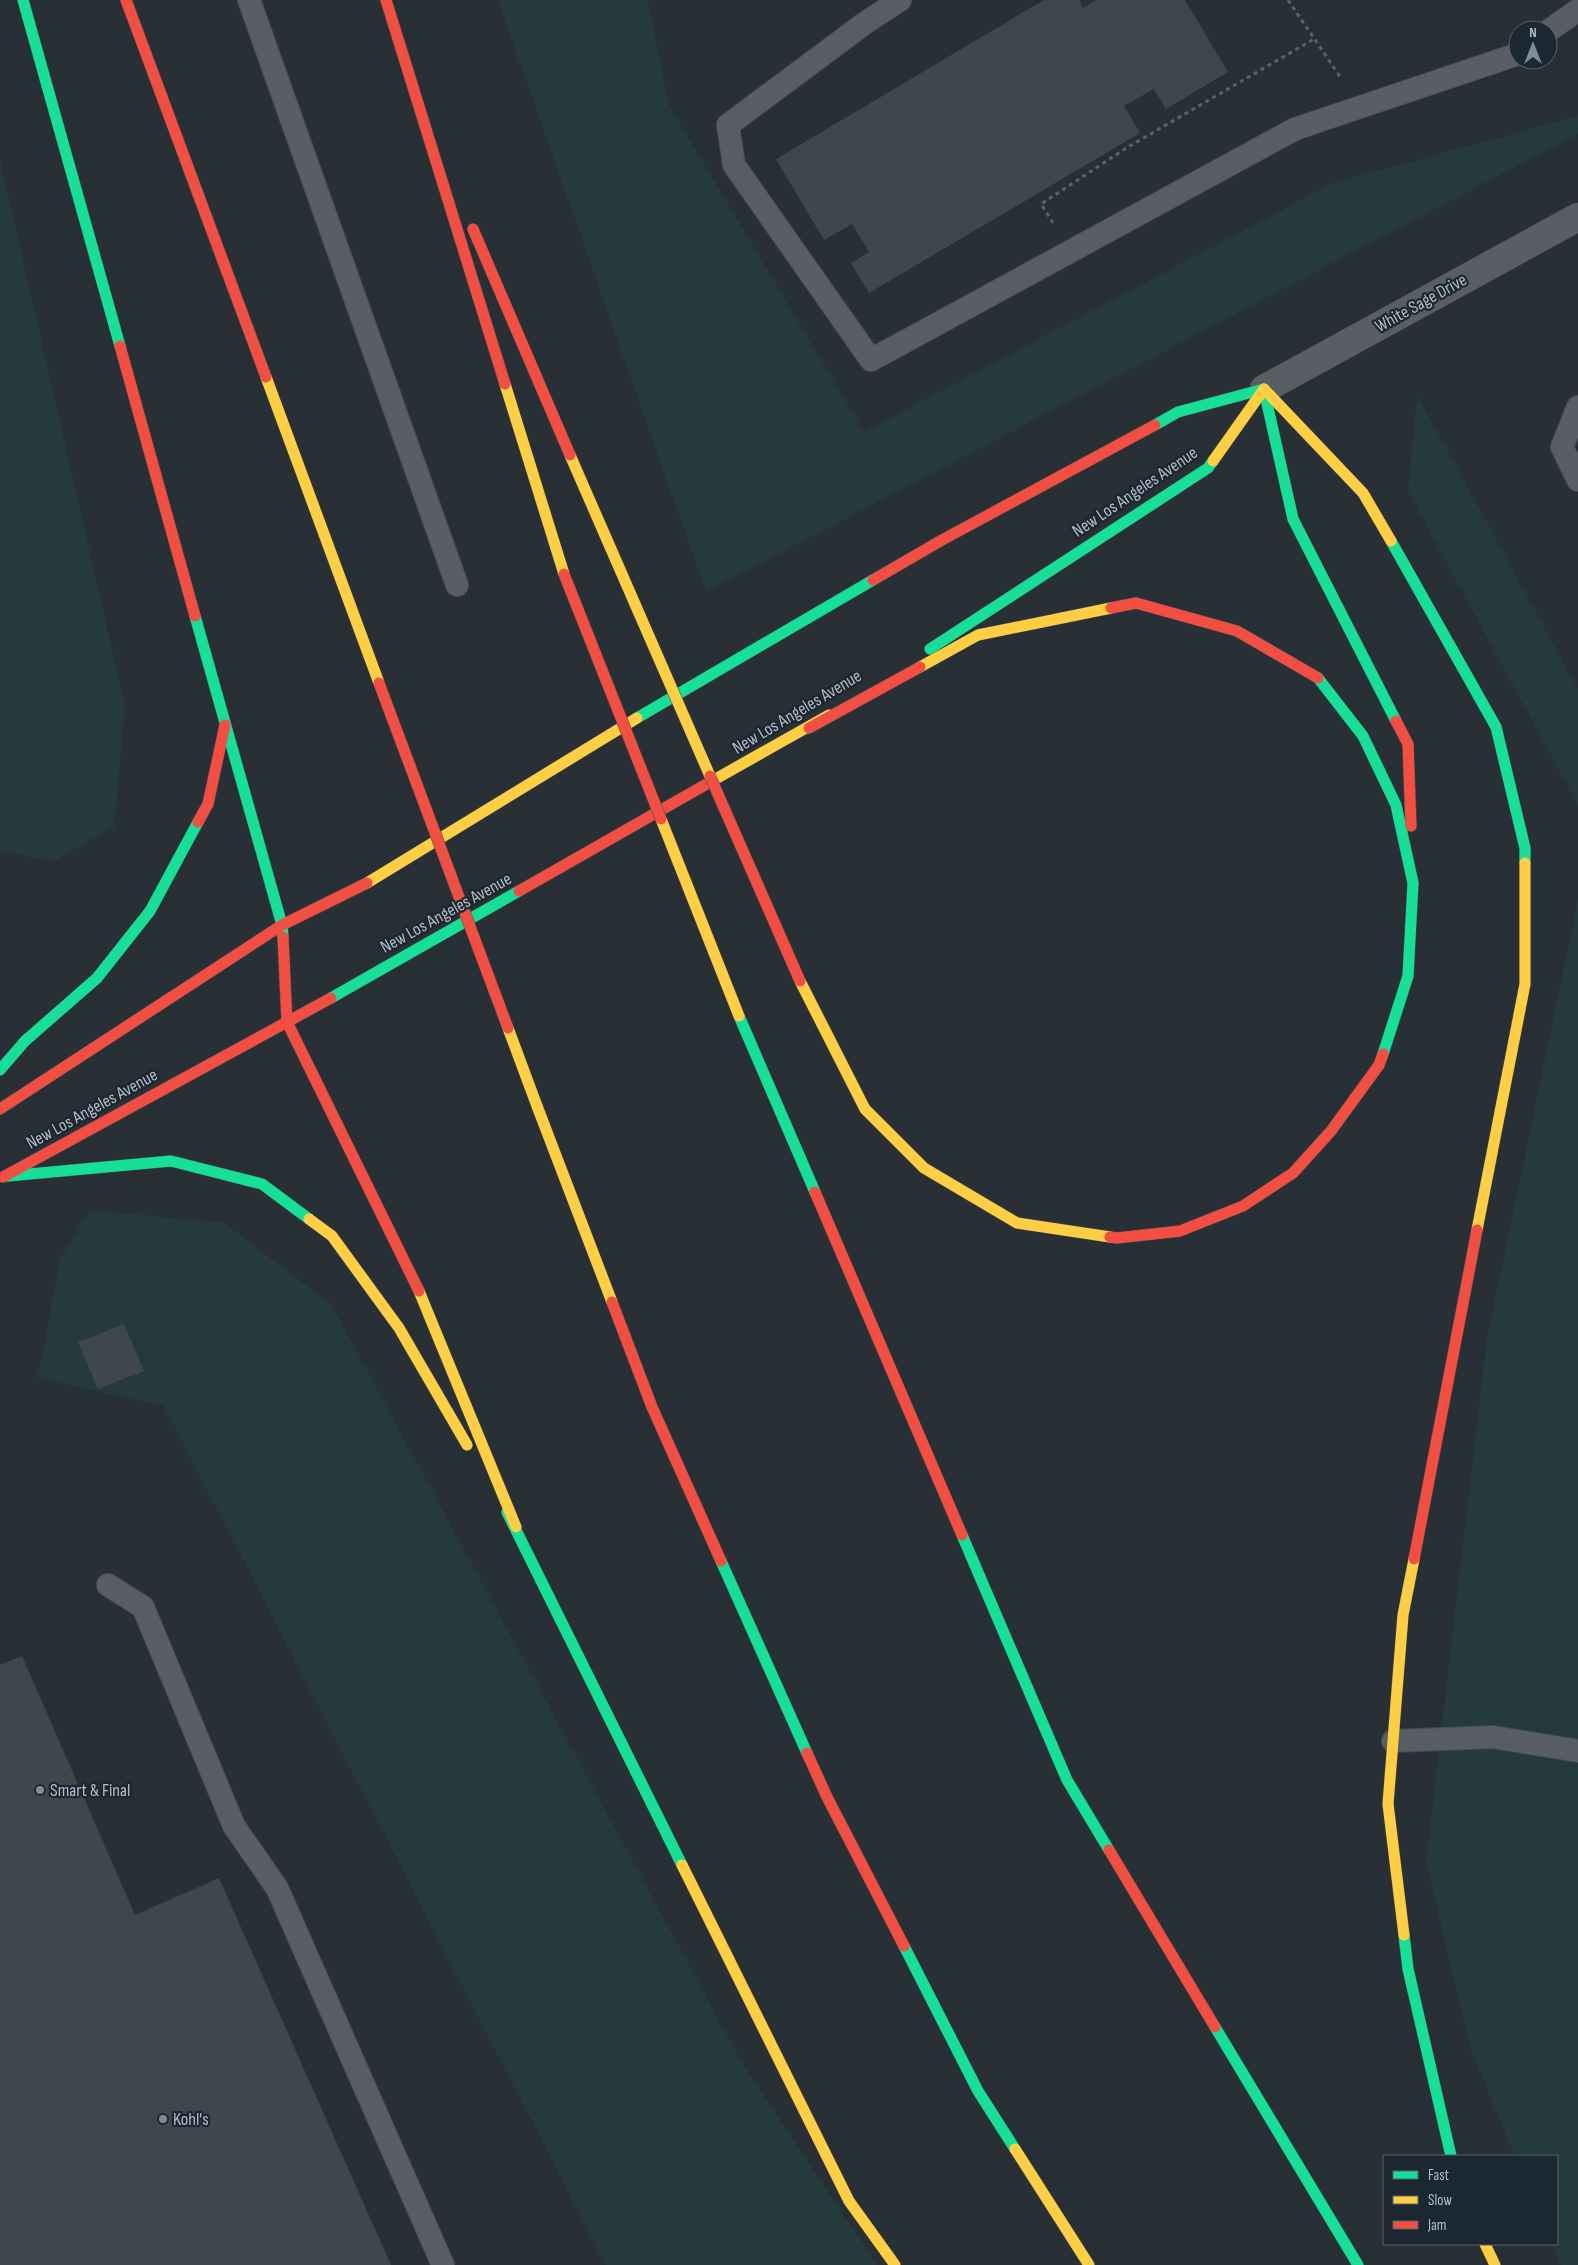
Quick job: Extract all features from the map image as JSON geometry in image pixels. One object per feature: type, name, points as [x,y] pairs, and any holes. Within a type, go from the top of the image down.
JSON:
[{"type":"main road","points":[[23,0],[282,925],[287,1022],[416,1284],[516,1527],[849,2201],[895,2265]]},
{"type":"main road","points":[[126,0],[379,684],[652,1408],[827,1797],[978,2091],[1089,2265]]},
{"type":"main road","points":[[386,0],[564,574],[739,1016],[1067,1780],[1358,2265]]},
{"type":"main road","points":[[416,97],[459,196]]},
{"type":"main road","points":[[467,214],[800,981],[865,1109],[924,1168],[1017,1223],[1117,1238],[1180,1231],[1243,1206],[1293,1174],[1332,1131],[1379,1065],[1408,976],[1413,883],[1408,744],[1293,519],[1264,388]]},
{"type":"main road","points":[[0,1109],[282,925],[372,881],[593,744],[959,531],[1178,412],[1264,388]]},
{"type":"main road","points":[[1264,388],[1363,492],[1496,727],[1525,848],[1525,984],[1403,1615],[1388,1804],[1408,1969],[1450,2155]]},
{"type":"main road","name":"New Los Angeles Avenue","points":[[4,1177],[287,1022],[809,728],[1208,468],[1264,388]]},
{"type":"main road","points":[[809,728],[978,635],[1136,603],[1237,631],[1321,680],[1363,736],[1396,805],[1413,883]]},
{"type":"main road","points":[[0,1070],[25,1041],[97,978],[150,911],[208,804],[226,721]]},
{"type":"main road","points":[[4,1177],[171,1161],[262,1184],[332,1236],[399,1328],[516,1527]]},
{"type":"main road","points":[[1485,2245],[1495,2265]]},
{"type":"street","name":"White Sage Drive","points":[[1264,388],[1578,217]]},
{"type":"lane","points":[[249,0],[457,585]]},
{"type":"lane","points":[[900,0],[865,23],[728,125],[734,165],[871,360],[1295,129],[1508,57]]},
{"type":"lane","points":[[1558,24],[1578,10]]},
{"type":"lane","points":[[1578,407],[1562,447],[1578,480]]},
{"type":"lane","points":[[108,1585],[143,1607],[234,1826],[277,1888],[443,2265]]},
{"type":"lane","points":[[1393,1741],[1493,1737],[1578,1751]]},
{"type":"path","points":[[1288,0],[1343,82]]},
{"type":"path","points":[[1070,252],[1041,204],[1128,147],[1314,39]]},
{"type":"green space","points":[[498,0],[648,0],[669,105],[864,432],[1333,183],[1578,116],[1578,134],[706,592]]},
{"type":"green space","points":[[0,160],[125,706],[114,827],[53,861],[0,851]]},
{"type":"green space","points":[[1417,395],[1578,689],[1578,805],[1408,491]]},
{"type":"green space","points":[[1578,900],[1578,2265],[1561,2265],[1552,2245],[1558,2245],[1558,2155],[1515,2155],[1471,2050],[1426,1862],[1487,1338]]},
{"type":"green space","points":[[90,1210],[224,1223],[331,1304],[742,2063],[877,2265],[606,2265],[164,1406],[38,1378],[60,1259]]},
{"type":"building","points":[[1044,0],[1079,0],[1083,8],[1097,0],[1185,0],[1228,72],[1166,109],[1154,89],[1124,106],[1140,133],[869,293],[851,263],[869,252],[852,224],[824,240],[776,159]]},
{"type":"building","points":[[124,1324],[144,1371],[98,1389],[78,1342]]},
{"type":"building","name":"Kohl's","points":[[22,1656],[135,1915],[219,1878],[391,2265],[0,2265],[0,1665]]},
{"type":"traffic: fast","points":[[23,0],[120,346]]},
{"type":"traffic: fast","points":[[1155,425],[1178,412],[1264,389]]},
{"type":"traffic: fast","points":[[1264,390],[1293,519],[1396,721]]},
{"type":"traffic: fast","points":[[930,649],[1208,468],[1213,461]]},
{"type":"traffic: fast","points":[[1391,541],[1496,727],[1525,848],[1525,863]]},
{"type":"traffic: fast","points":[[637,718],[873,580]]},
{"type":"traffic: fast","points":[[195,616],[282,925],[283,937]]},
{"type":"traffic: fast","points":[[1318,678],[1363,736],[1396,805],[1413,883],[1408,976],[1383,1054]]},
{"type":"traffic: fast","points":[[0,1070],[25,1041],[97,978],[150,911],[198,822]]},
{"type":"traffic: fast","points":[[331,998],[519,891]]},
{"type":"traffic: fast","points":[[739,1016],[815,1192]]},
{"type":"traffic: fast","points":[[8,1176],[171,1161],[262,1184],[309,1219]]},
{"type":"traffic: fast","points":[[507,1512],[682,1865]]},
{"type":"traffic: fast","points":[[962,1535],[1067,1780],[1109,1850]]},
{"type":"traffic: fast","points":[[721,1561],[807,1753]]},
{"type":"traffic: fast","points":[[1404,1935],[1408,1969],[1451,2155]]},
{"type":"traffic: fast","points":[[904,1946],[978,2091],[1015,2149]]},
{"type":"traffic: fast","points":[[1215,2027],[1358,2265]]},
{"type":"traffic: slow","points":[[266,377],[379,683]]},
{"type":"traffic: slow","points":[[505,384],[564,574]]},
{"type":"traffic: slow","points":[[1213,461],[1264,389]]},
{"type":"traffic: slow","points":[[1264,389],[1363,493],[1391,541]]},
{"type":"traffic: slow","points":[[570,455],[611,549]]},
{"type":"traffic: slow","points":[[611,549],[710,776]]},
{"type":"traffic: slow","points":[[920,667],[978,635],[1111,608]]},
{"type":"traffic: slow","points":[[712,781],[829,715]]},
{"type":"traffic: slow","points":[[367,883],[637,718]]},
{"type":"traffic: slow","points":[[661,819],[739,1016]]},
{"type":"traffic: slow","points":[[1477,1230],[1525,984],[1525,863]]},
{"type":"traffic: slow","points":[[800,981],[865,1109],[924,1168],[1017,1223],[1110,1237]]},
{"type":"traffic: slow","points":[[508,1028],[537,1106]]},
{"type":"traffic: slow","points":[[537,1106],[612,1302]]},
{"type":"traffic: slow","points":[[309,1219],[332,1236],[399,1328],[467,1445]]},
{"type":"traffic: slow","points":[[419,1291],[516,1527]]},
{"type":"traffic: slow","points":[[1404,1935],[1388,1804],[1403,1615],[1414,1559]]},
{"type":"traffic: slow","points":[[682,1865],[849,2201],[895,2265]]},
{"type":"traffic: slow","points":[[1015,2149],[1089,2265]]},
{"type":"traffic: slow","points":[[1485,2245],[1495,2265]]},
{"type":"traffic: jam","points":[[126,0],[266,377]]},
{"type":"traffic: jam","points":[[386,0],[505,384]]},
{"type":"traffic: jam","points":[[473,229],[570,455]]},
{"type":"traffic: jam","points":[[120,346],[195,616]]},
{"type":"traffic: jam","points":[[873,580],[942,540],[1155,425]]},
{"type":"traffic: jam","points":[[564,574],[661,819]]},
{"type":"traffic: jam","points":[[1111,608],[1136,603],[1237,631],[1318,678]]},
{"type":"traffic: jam","points":[[809,728],[920,667]]},
{"type":"traffic: jam","points":[[379,683],[508,1028]]},
{"type":"traffic: jam","points":[[1396,721],[1408,744],[1411,826]]},
{"type":"traffic: jam","points":[[198,822],[208,804],[225,725]]},
{"type":"traffic: jam","points":[[710,776],[800,981]]},
{"type":"traffic: jam","points":[[519,891],[712,781]]},
{"type":"traffic: jam","points":[[0,1109],[282,925],[367,883]]},
{"type":"traffic: jam","points":[[283,937],[287,1022],[419,1291]]},
{"type":"traffic: jam","points":[[3,1177],[331,998]]},
{"type":"traffic: jam","points":[[1110,1237],[1117,1238],[1180,1231],[1243,1206],[1293,1173],[1331,1131],[1379,1065],[1383,1054]]},
{"type":"traffic: jam","points":[[815,1192],[962,1535]]},
{"type":"traffic: jam","points":[[1414,1559],[1477,1230]]},
{"type":"traffic: jam","points":[[612,1302],[652,1407],[721,1561]]},
{"type":"traffic: jam","points":[[807,1753],[827,1797],[904,1946]]},
{"type":"traffic: jam","points":[[1109,1850],[1215,2027]]},
{"type":"place","name":"Smart & Final","points":[[40,1790]]},
{"type":"place","name":"Kohl's","points":[[163,2119]]}]
